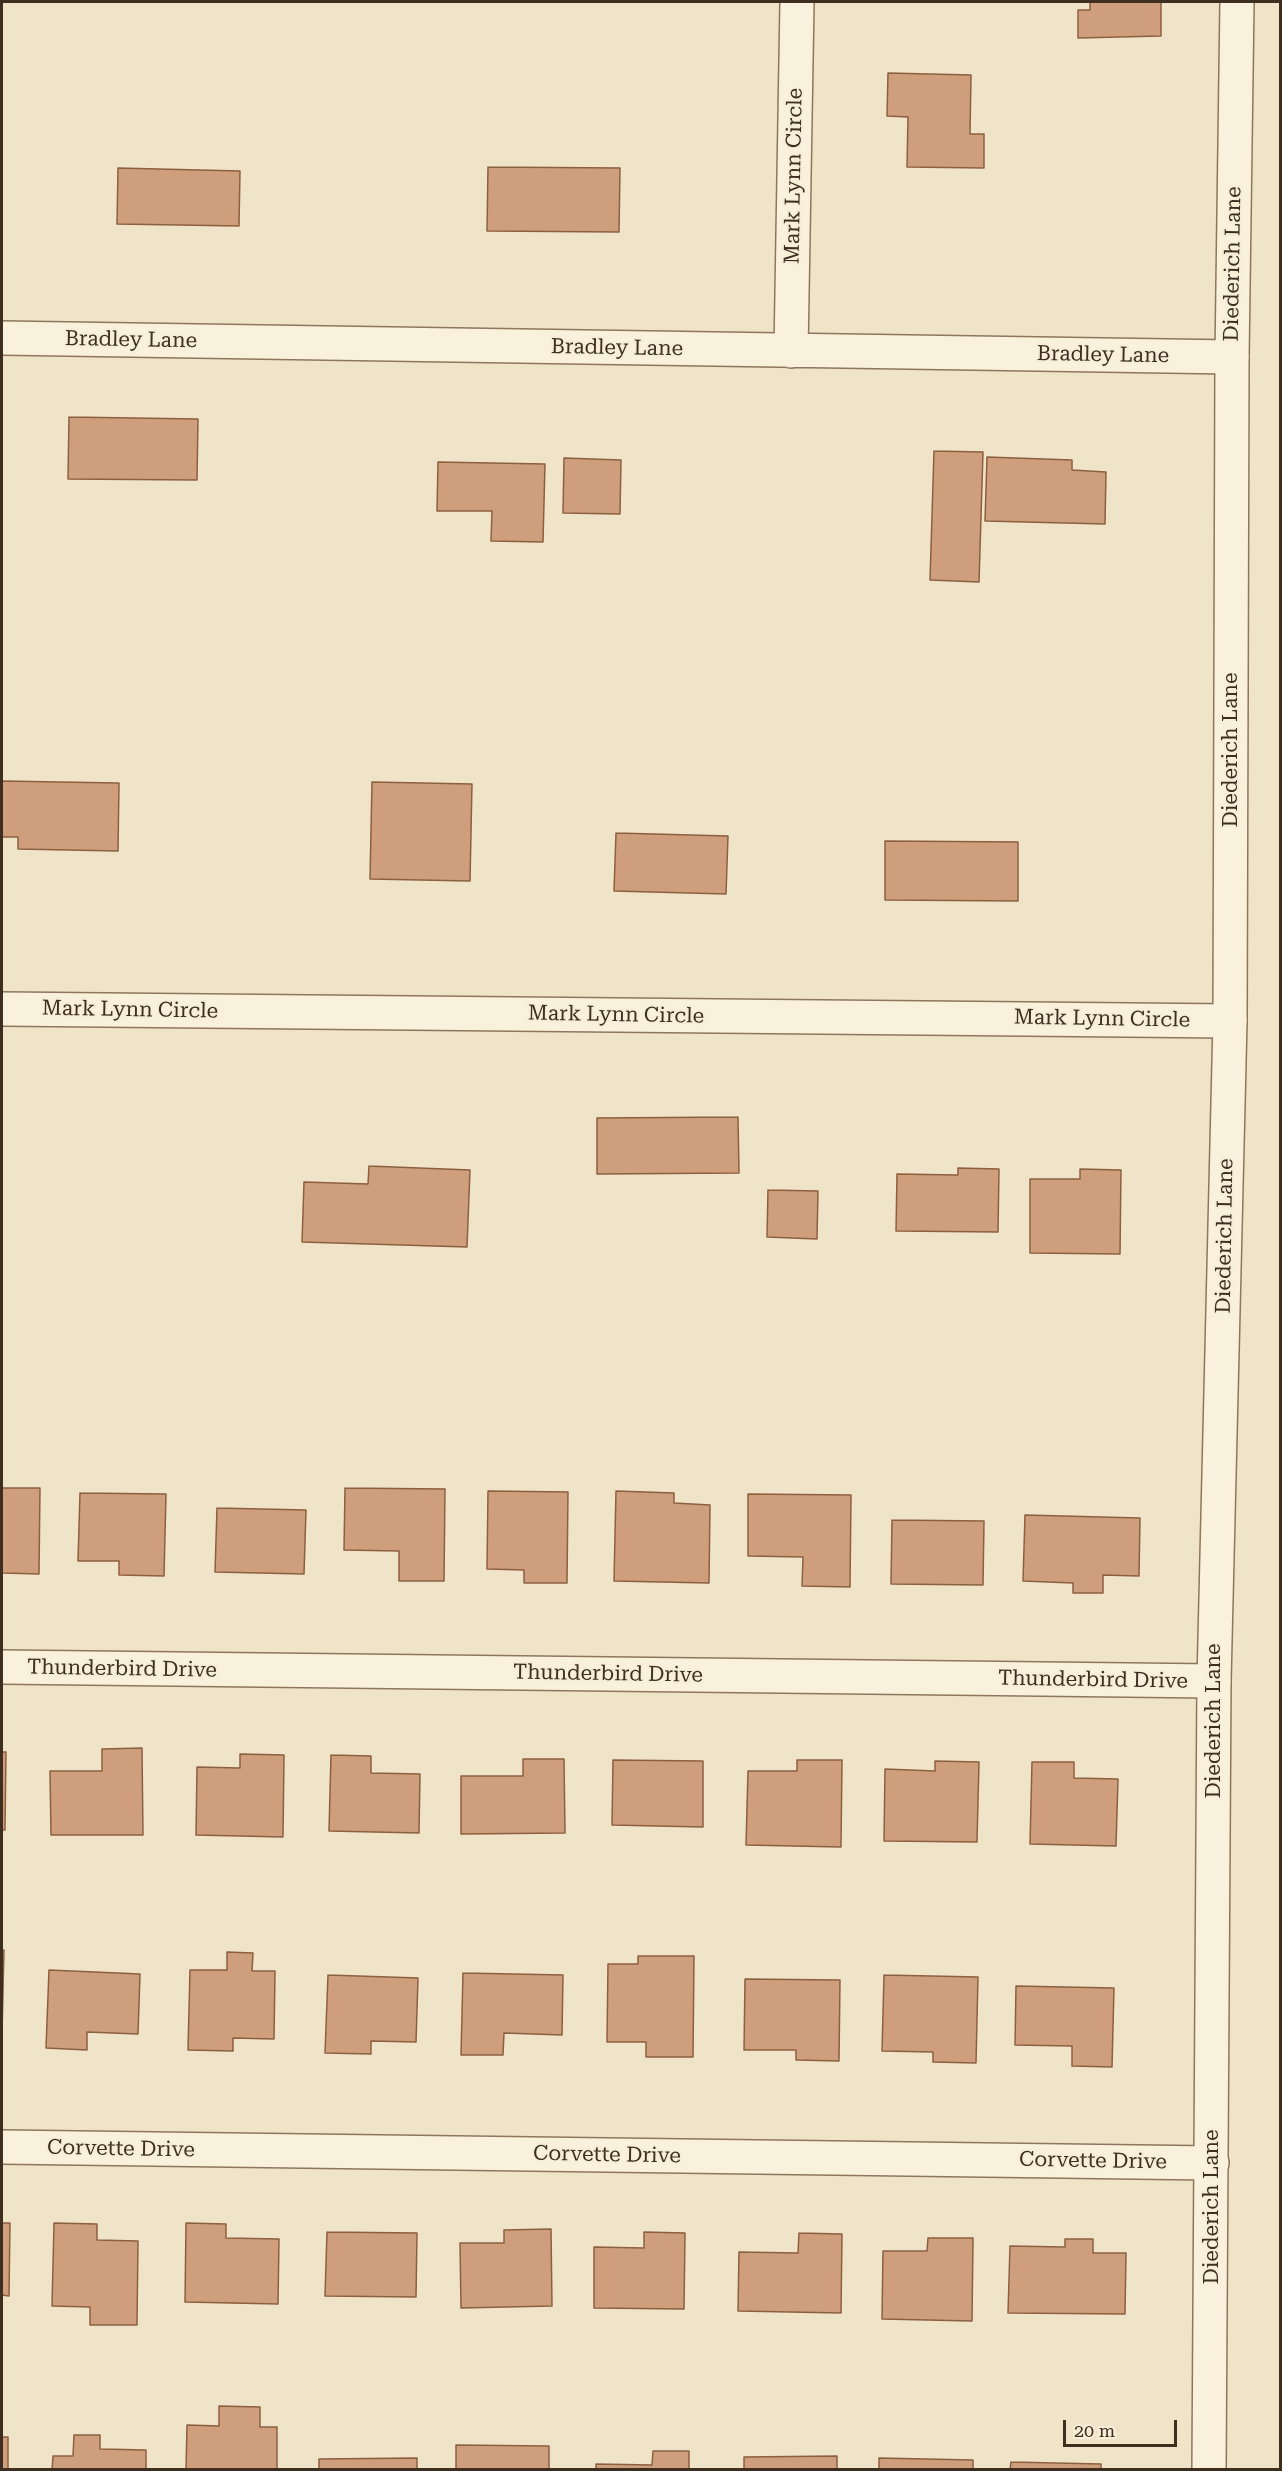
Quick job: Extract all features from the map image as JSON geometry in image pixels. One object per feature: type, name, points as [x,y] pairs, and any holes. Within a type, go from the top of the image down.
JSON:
[{"type":"street","name":"Mark Lynn Circle","points":[[790,351],[797,2]]},
{"type":"street","name":"Diederich Lane","points":[[1209,2469],[1214,1681],[1230,1021],[1232,357],[1237,2]]},
{"type":"street","name":"Bradley Lane","points":[[2,338],[1232,357]]},
{"type":"street","name":"Mark Lynn Circle","points":[[2,1009],[1230,1021]]},
{"type":"street","name":"Thunderbird Drive","points":[[2,1667],[1214,1681]]},
{"type":"street","name":"Corvette Drive","points":[[2,2147],[1212,2163]]},
{"type":"building","points":[[1090,2],[1161,2],[1161,36],[1078,38],[1078,10],[1090,10]]},
{"type":"building","points":[[888,73],[971,75],[970,134],[984,134],[984,168],[907,167],[908,117],[887,116]]},
{"type":"building","points":[[488,167],[620,168],[619,232],[487,231]]},
{"type":"building","points":[[118,168],[240,171],[239,226],[117,224]]},
{"type":"building","points":[[69,417],[198,419],[197,480],[68,479]]},
{"type":"building","points":[[934,451],[983,452],[979,582],[930,580]]},
{"type":"building","points":[[987,457],[1072,460],[1072,470],[1106,472],[1105,524],[985,521]]},
{"type":"building","points":[[564,458],[621,460],[620,514],[563,513]]},
{"type":"building","points":[[438,462],[545,464],[543,542],[491,541],[492,511],[437,511]]},
{"type":"building","points":[[2,781],[119,783],[118,851],[18,849],[18,837],[2,837]]},
{"type":"building","points":[[372,782],[472,784],[470,881],[370,879]]},
{"type":"building","points":[[616,833],[728,836],[726,894],[614,891]]},
{"type":"building","points":[[885,841],[1018,842],[1018,901],[885,900]]},
{"type":"building","points":[[738,1117],[739,1173],[597,1174],[597,1118]]},
{"type":"building","points":[[369,1166],[470,1170],[467,1247],[302,1242],[304,1182],[368,1184]]},
{"type":"building","points":[[958,1168],[999,1169],[998,1232],[896,1231],[897,1174],[958,1175]]},
{"type":"building","points":[[1080,1169],[1121,1170],[1120,1254],[1030,1253],[1030,1179],[1080,1179]]},
{"type":"building","points":[[768,1190],[818,1191],[817,1239],[767,1237]]},
{"type":"building","points":[[2,1488],[40,1488],[39,1574],[2,1573]]},
{"type":"building","points":[[345,1488],[445,1489],[444,1581],[399,1581],[399,1551],[344,1550]]},
{"type":"building","points":[[488,1491],[568,1492],[567,1583],[524,1583],[524,1570],[487,1569]]},
{"type":"building","points":[[616,1491],[674,1493],[674,1503],[710,1505],[709,1583],[614,1581]]},
{"type":"building","points":[[80,1493],[166,1494],[164,1576],[119,1575],[119,1561],[78,1561]]},
{"type":"building","points":[[748,1494],[851,1495],[850,1587],[802,1586],[803,1557],[748,1556]]},
{"type":"building","points":[[217,1508],[306,1510],[304,1574],[215,1572]]},
{"type":"building","points":[[1025,1515],[1140,1518],[1139,1576],[1103,1575],[1103,1593],[1073,1593],[1073,1583],[1023,1581]]},
{"type":"building","points":[[892,1520],[984,1521],[983,1585],[891,1584]]},
{"type":"building","points":[[142,1748],[143,1835],[51,1835],[50,1771],[102,1771],[102,1749]]},
{"type":"building","points":[[2,1752],[6,1752],[5,1830],[2,1830]]},
{"type":"building","points":[[240,1754],[284,1755],[283,1837],[196,1835],[197,1767],[240,1768]]},
{"type":"building","points":[[331,1755],[371,1756],[371,1773],[420,1774],[419,1833],[329,1831]]},
{"type":"building","points":[[523,1759],[564,1759],[565,1833],[461,1834],[461,1776],[523,1776]]},
{"type":"building","points":[[613,1760],[703,1761],[703,1827],[612,1825]]},
{"type":"building","points":[[797,1760],[842,1760],[841,1847],[746,1845],[748,1771],[797,1771]]},
{"type":"building","points":[[935,1761],[979,1762],[977,1842],[884,1841],[885,1769],[935,1771]]},
{"type":"building","points":[[1032,1762],[1074,1762],[1074,1778],[1118,1779],[1116,1846],[1030,1844]]},
{"type":"building","points":[[2,1950],[4,1950],[2,2033]]},
{"type":"building","points":[[227,1952],[253,1953],[252,1971],[275,1971],[274,2039],[233,2038],[233,2051],[188,2050],[190,1970],[227,1970]]},
{"type":"building","points":[[638,1956],[694,1956],[693,2057],[646,2057],[646,2042],[607,2042],[608,1964],[638,1964]]},
{"type":"building","points":[[49,1970],[140,1974],[138,2034],[87,2032],[87,2050],[46,2048]]},
{"type":"building","points":[[463,1973],[563,1975],[562,2035],[504,2033],[503,2055],[461,2055]]},
{"type":"building","points":[[328,1975],[418,1978],[416,2042],[371,2041],[371,2054],[325,2053]]},
{"type":"building","points":[[884,1975],[978,1977],[976,2063],[933,2062],[933,2052],[882,2051]]},
{"type":"building","points":[[745,1979],[840,1980],[839,2061],[796,2060],[796,2050],[744,2050]]},
{"type":"building","points":[[1016,1986],[1114,1988],[1112,2067],[1072,2066],[1072,2046],[1015,2045]]},
{"type":"building","points":[[2,2223],[10,2223],[9,2296],[2,2295]]},
{"type":"building","points":[[54,2223],[97,2224],[97,2240],[138,2241],[137,2325],[90,2325],[90,2307],[52,2306]]},
{"type":"building","points":[[186,2223],[226,2224],[226,2238],[279,2239],[278,2304],[185,2302]]},
{"type":"building","points":[[551,2229],[552,2306],[461,2308],[460,2243],[504,2243],[504,2230]]},
{"type":"building","points":[[327,2232],[417,2233],[416,2297],[325,2296]]},
{"type":"building","points":[[644,2232],[685,2233],[684,2309],[594,2308],[594,2247],[644,2248]]},
{"type":"building","points":[[799,2233],[842,2234],[841,2313],[738,2311],[739,2252],[798,2253]]},
{"type":"building","points":[[928,2238],[973,2238],[972,2321],[882,2319],[883,2251],[927,2251]]},
{"type":"building","points":[[1065,2239],[1093,2239],[1093,2253],[1126,2253],[1125,2314],[1008,2313],[1010,2246],[1065,2247]]},
{"type":"building","points":[[219,2406],[260,2407],[260,2427],[277,2427],[277,2470],[186,2470],[187,2425],[219,2426]]},
{"type":"building","points":[[74,2435],[100,2435],[100,2449],[146,2450],[146,2470],[52,2470],[53,2456],[73,2456]]},
{"type":"building","points":[[2,2437],[8,2437],[8,2470],[2,2470]]},
{"type":"building","points":[[456,2445],[549,2446],[549,2470],[456,2470]]},
{"type":"building","points":[[653,2451],[689,2451],[689,2470],[596,2470],[596,2464],[652,2465]]},
{"type":"building","points":[[837,2456],[837,2470],[744,2470],[744,2457]]},
{"type":"building","points":[[417,2458],[417,2470],[319,2470],[319,2459]]},
{"type":"building","points":[[879,2458],[973,2460],[973,2470],[879,2470]]},
{"type":"building","points":[[1011,2462],[1101,2464],[1101,2470],[1010,2470]]}]
